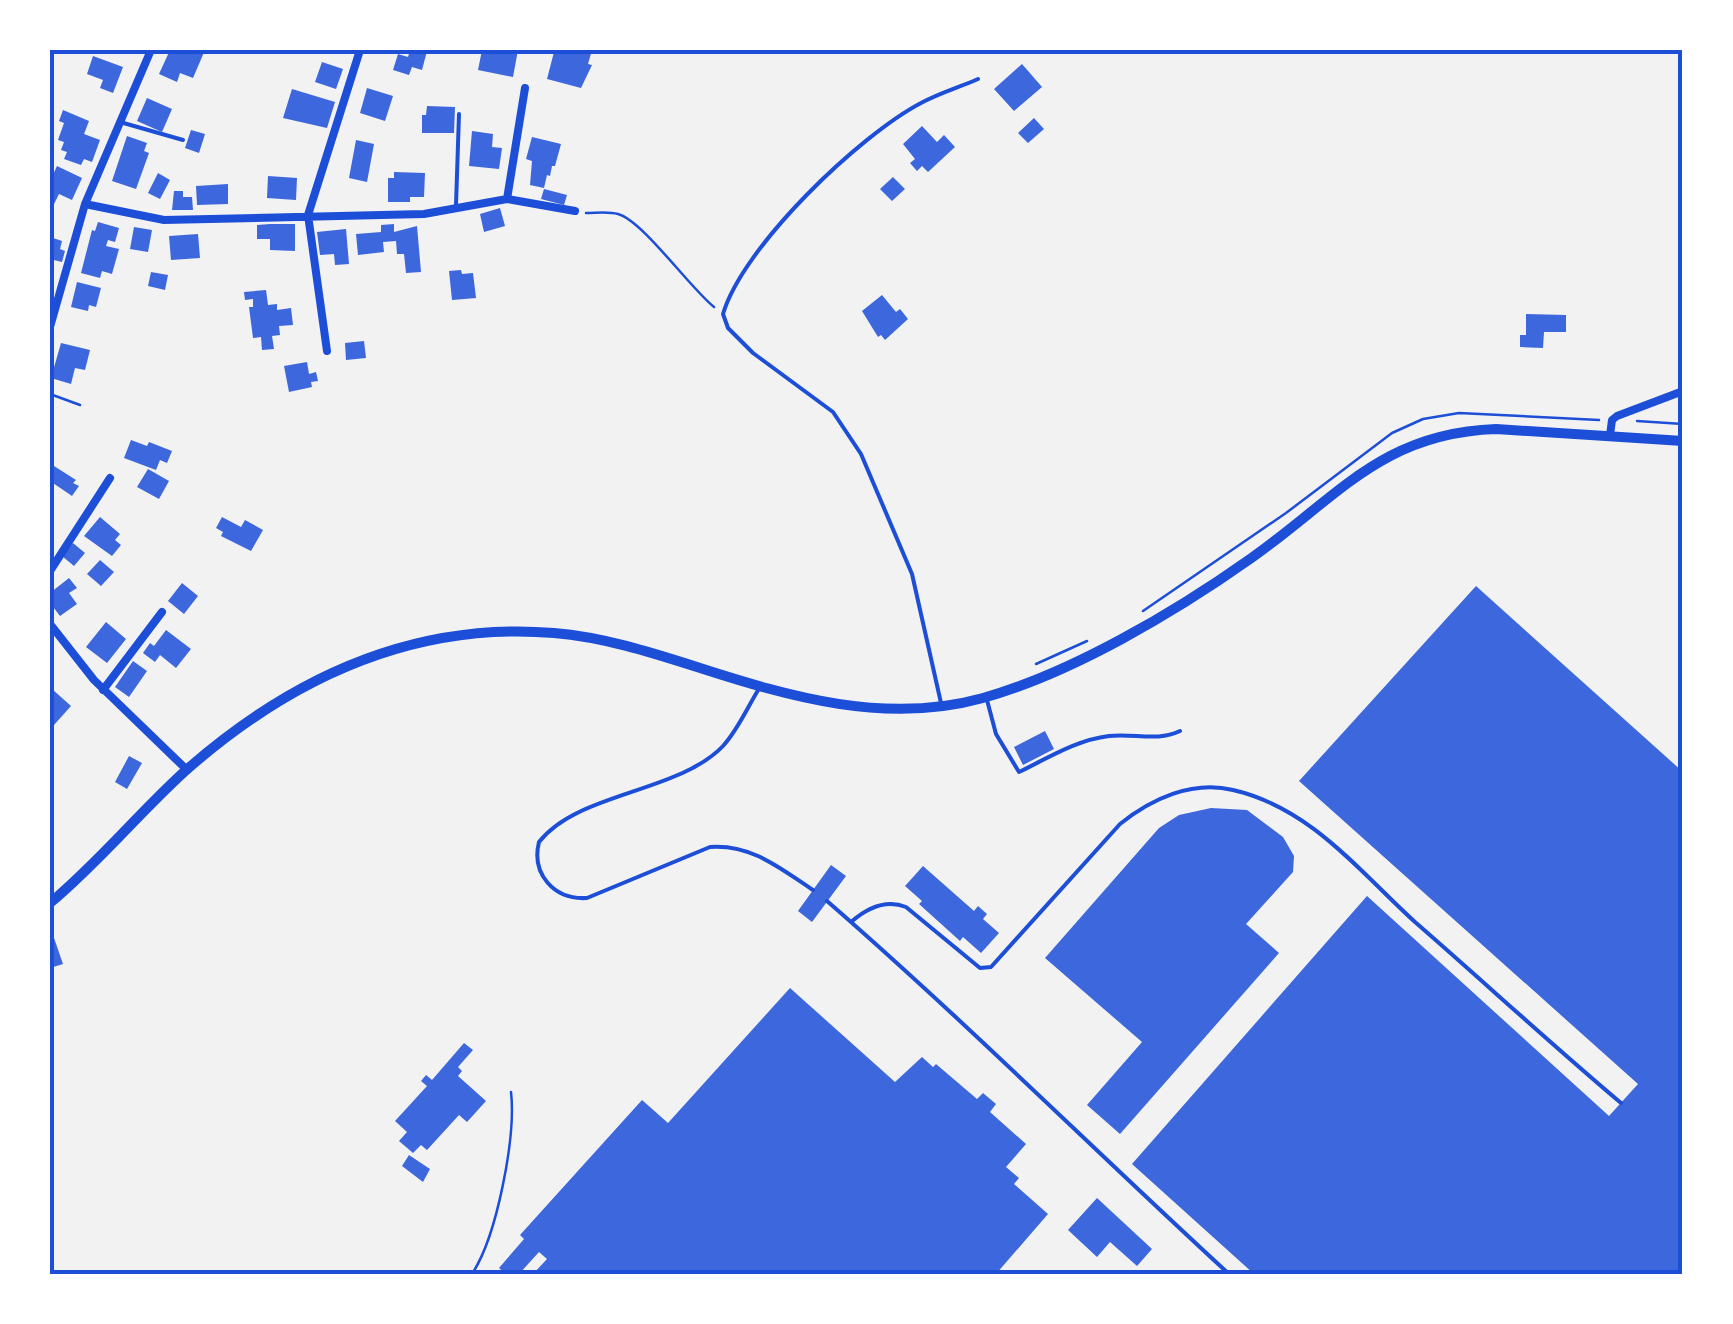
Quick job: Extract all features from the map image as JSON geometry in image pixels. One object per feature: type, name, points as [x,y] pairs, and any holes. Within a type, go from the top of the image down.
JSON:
[{"type":"street","points":[[50,328],[84,204],[152,50]]},
{"type":"street","points":[[327,351],[308,214],[360,50]]},
{"type":"street","points":[[507,199],[525,88]]},
{"type":"street","points":[[84,204],[164,220],[424,214],[507,199],[575,211]]},
{"type":"street","points":[[1610,435],[1612,420],[1617,416],[1683,391]]},
{"type":"street","points":[[50,902],[187,770],[240,725],[298,688],[388,651],[458,636],[524,631],[590,638],[644,650],[817,701],[874,709],[942,708],[986,698],[1100,649],[1195,596],[1274,542],[1364,470],[1426,438],[1468,430],[1683,440]]},
{"type":"street","points":[[50,571],[110,478]]},
{"type":"street","points":[[104,690],[162,612]]},
{"type":"street","points":[[50,624],[104,690],[187,770]]},
{"type":"lane","points":[[942,708],[912,574],[861,454],[833,412],[753,354],[728,328],[724,314],[763,244],[854,153],[922,102],[978,79]]},
{"type":"lane","points":[[456,210],[459,114]]},
{"type":"lane","points":[[120,122],[182,140]]},
{"type":"lane","points":[[760,687],[725,745],[712,756],[564,821],[539,842],[537,862],[554,890],[575,899],[587,898],[710,847],[730,845],[751,851],[812,890]]},
{"type":"lane","points":[[986,698],[996,734],[1019,772],[1082,742],[1112,736],[1166,738],[1180,731]]},
{"type":"lane","points":[[852,922],[870,909],[896,903],[919,917],[980,968],[992,968],[1120,824],[1137,810],[1187,790],[1232,790],[1259,799],[1324,835],[1396,905],[1621,1104]]},
{"type":"lane","points":[[827,901],[942,1002],[1228,1274]]},
{"type":"path","points":[[575,211],[621,214],[724,314]]},
{"type":"path","points":[[50,394],[80,405]]},
{"type":"path","points":[[472,1274],[491,1234],[514,1118],[511,1092]]},
{"type":"building","points":[[170,50],[205,50],[193,78],[180,73],[177,82],[159,74]]},
{"type":"building","points":[[410,50],[427,51],[422,70],[412,67],[409,75],[393,70],[398,54],[408,57]]},
{"type":"building","points":[[482,50],[518,50],[513,77],[478,70]]},
{"type":"building","points":[[592,50],[588,64],[592,65],[581,88],[547,79],[554,52]]},
{"type":"building","points":[[93,56],[123,67],[113,93],[100,88],[103,80],[87,74]]},
{"type":"building","points":[[322,62],[343,69],[336,89],[315,82]]},
{"type":"building","points":[[1022,64],[1042,87],[1014,111],[994,89]]},
{"type":"building","points":[[367,88],[393,96],[385,121],[360,113]]},
{"type":"building","points":[[292,89],[335,102],[327,128],[283,118]]},
{"type":"building","points":[[147,98],[172,109],[162,132],[137,121]]},
{"type":"building","points":[[427,106],[455,107],[454,133],[422,133],[422,115],[426,115]]},
{"type":"building","points":[[63,110],[89,121],[84,134],[100,140],[92,162],[84,159],[81,165],[64,159],[64,142],[58,140],[64,123],[59,121]]},
{"type":"building","points":[[1034,118],[1044,129],[1028,143],[1018,133]]},
{"type":"building","points":[[922,126],[937,142],[944,135],[955,147],[928,172],[922,166],[917,171],[910,163],[915,159],[903,144]]},
{"type":"building","points":[[191,130],[205,134],[199,153],[185,148]]},
{"type":"building","points":[[472,131],[493,134],[492,147],[502,148],[499,169],[469,166]]},
{"type":"building","points":[[127,136],[147,143],[144,151],[149,153],[136,189],[112,181]]},
{"type":"building","points":[[532,137],[561,144],[544,188],[530,185],[532,161],[526,159]]},
{"type":"building","points":[[356,140],[374,144],[367,182],[349,178]]},
{"type":"building","points":[[57,166],[82,178],[72,200],[59,194],[54,204],[50,202],[50,181]]},
{"type":"building","points":[[394,172],[425,173],[424,197],[410,197],[410,202],[388,202],[388,178],[394,178]]},
{"type":"building","points":[[158,173],[170,180],[160,199],[148,193]]},
{"type":"building","points":[[268,176],[297,178],[296,200],[267,198]]},
{"type":"building","points":[[893,177],[905,189],[892,201],[880,189]]},
{"type":"building","points":[[228,184],[228,204],[197,205],[196,186]]},
{"type":"building","points":[[544,189],[567,195],[564,205],[541,199]]},
{"type":"building","points":[[174,191],[192,197],[193,210],[172,210]]},
{"type":"building","points":[[500,208],[505,226],[484,232],[480,214]]},
{"type":"building","points":[[98,222],[119,228],[115,242],[108,240],[106,246],[119,249],[112,274],[102,271],[100,278],[81,273],[92,230]]},
{"type":"building","points":[[295,224],[295,251],[270,250],[270,239],[257,239],[257,225]]},
{"type":"building","points":[[394,224],[394,232],[417,226],[421,272],[406,273],[404,254],[397,254],[396,241],[383,242],[384,252],[358,255],[356,234],[381,232],[381,225]]},
{"type":"building","points":[[134,227],[152,230],[148,252],[130,249]]},
{"type":"building","points":[[346,229],[349,264],[335,265],[334,254],[320,255],[317,232]]},
{"type":"building","points":[[198,234],[200,258],[171,260],[169,236]]},
{"type":"building","points":[[50,237],[62,241],[62,262],[50,259]]},
{"type":"building","points":[[461,270],[462,274],[473,273],[476,298],[452,300],[449,271]]},
{"type":"building","points":[[151,272],[168,275],[165,290],[148,286]]},
{"type":"building","points":[[77,282],[101,288],[96,307],[89,305],[88,311],[71,307]]},
{"type":"building","points":[[266,290],[268,305],[277,304],[277,310],[291,308],[293,325],[279,326],[280,335],[272,336],[274,349],[262,350],[261,337],[253,338],[249,307],[253,307],[253,299],[245,300],[244,292]]},
{"type":"building","points":[[882,295],[908,319],[885,340],[881,335],[878,337],[862,311]]},
{"type":"building","points":[[1526,314],[1566,315],[1566,332],[1544,332],[1543,348],[1520,347],[1520,335],[1526,335]]},
{"type":"building","points":[[364,341],[366,358],[346,360],[345,343]]},
{"type":"building","points":[[61,343],[90,350],[85,370],[75,368],[71,384],[51,378]]},
{"type":"building","points":[[307,362],[309,374],[316,372],[318,381],[311,382],[312,387],[289,392],[284,366]]},
{"type":"building","points":[[131,440],[172,451],[167,463],[160,460],[156,470],[124,458]]},
{"type":"building","points":[[54,466],[76,480],[73,483],[79,486],[72,496],[50,481]]},
{"type":"building","points":[[148,469],[169,481],[159,499],[137,487]]},
{"type":"building","points":[[100,517],[120,534],[115,540],[121,545],[112,556],[84,536]]},
{"type":"building","points":[[222,517],[241,527],[245,520],[263,530],[251,551],[221,536],[223,532],[216,528]]},
{"type":"building","points":[[73,543],[85,553],[74,566],[62,556]]},
{"type":"building","points":[[100,560],[114,572],[101,586],[87,574]]},
{"type":"building","points":[[69,578],[77,588],[69,593],[77,604],[60,616],[50,603],[50,593]]},
{"type":"building","points":[[182,583],[198,596],[184,614],[168,601]]},
{"type":"building","points":[[1476,586],[1683,772],[1683,1274],[1254,1274],[1132,1164],[1367,896],[1609,1116],[1638,1084],[1299,781]]},
{"type":"building","points":[[106,622],[126,639],[107,663],[86,647]]},
{"type":"building","points":[[166,630],[191,649],[176,668],[160,655],[155,662],[143,653]]},
{"type":"building","points":[[133,661],[147,671],[129,697],[115,687]]},
{"type":"building","points":[[52,689],[71,706],[54,725],[50,721]]},
{"type":"building","points":[[1045,731],[1054,749],[1023,765],[1014,747]]},
{"type":"building","points":[[129,756],[142,763],[127,789],[115,782]]},
{"type":"building","points":[[1211,808],[1247,810],[1283,837],[1294,856],[1293,872],[1246,924],[1279,953],[1120,1134],[1087,1105],[1142,1042],[1045,958],[1159,828],[1179,815]]},
{"type":"building","points":[[831,865],[846,876],[812,922],[798,911]]},
{"type":"building","points":[[923,866],[974,911],[978,906],[987,914],[983,919],[999,933],[981,953],[963,937],[960,941],[905,886]]},
{"type":"building","points":[[53,935],[63,964],[50,968],[50,936]]},
{"type":"building","points":[[790,988],[895,1082],[922,1057],[977,1099],[983,1093],[996,1104],[990,1112],[1026,1144],[1006,1167],[1019,1178],[1014,1184],[1048,1214],[996,1274],[533,1274],[547,1259],[539,1252],[519,1274],[506,1274],[499,1268],[524,1239],[520,1235],[642,1100],[668,1123]]},
{"type":"building","points":[[464,1043],[473,1050],[458,1067],[462,1071],[458,1076],[486,1101],[467,1122],[459,1115],[427,1150],[421,1145],[413,1153],[399,1141],[407,1132],[395,1121],[427,1086],[421,1081],[426,1075],[432,1080]]},
{"type":"building","points":[[409,1155],[430,1169],[423,1182],[402,1166]]},
{"type":"building","points":[[1097,1198],[1152,1249],[1137,1266],[1110,1242],[1097,1257],[1068,1230]]}]
